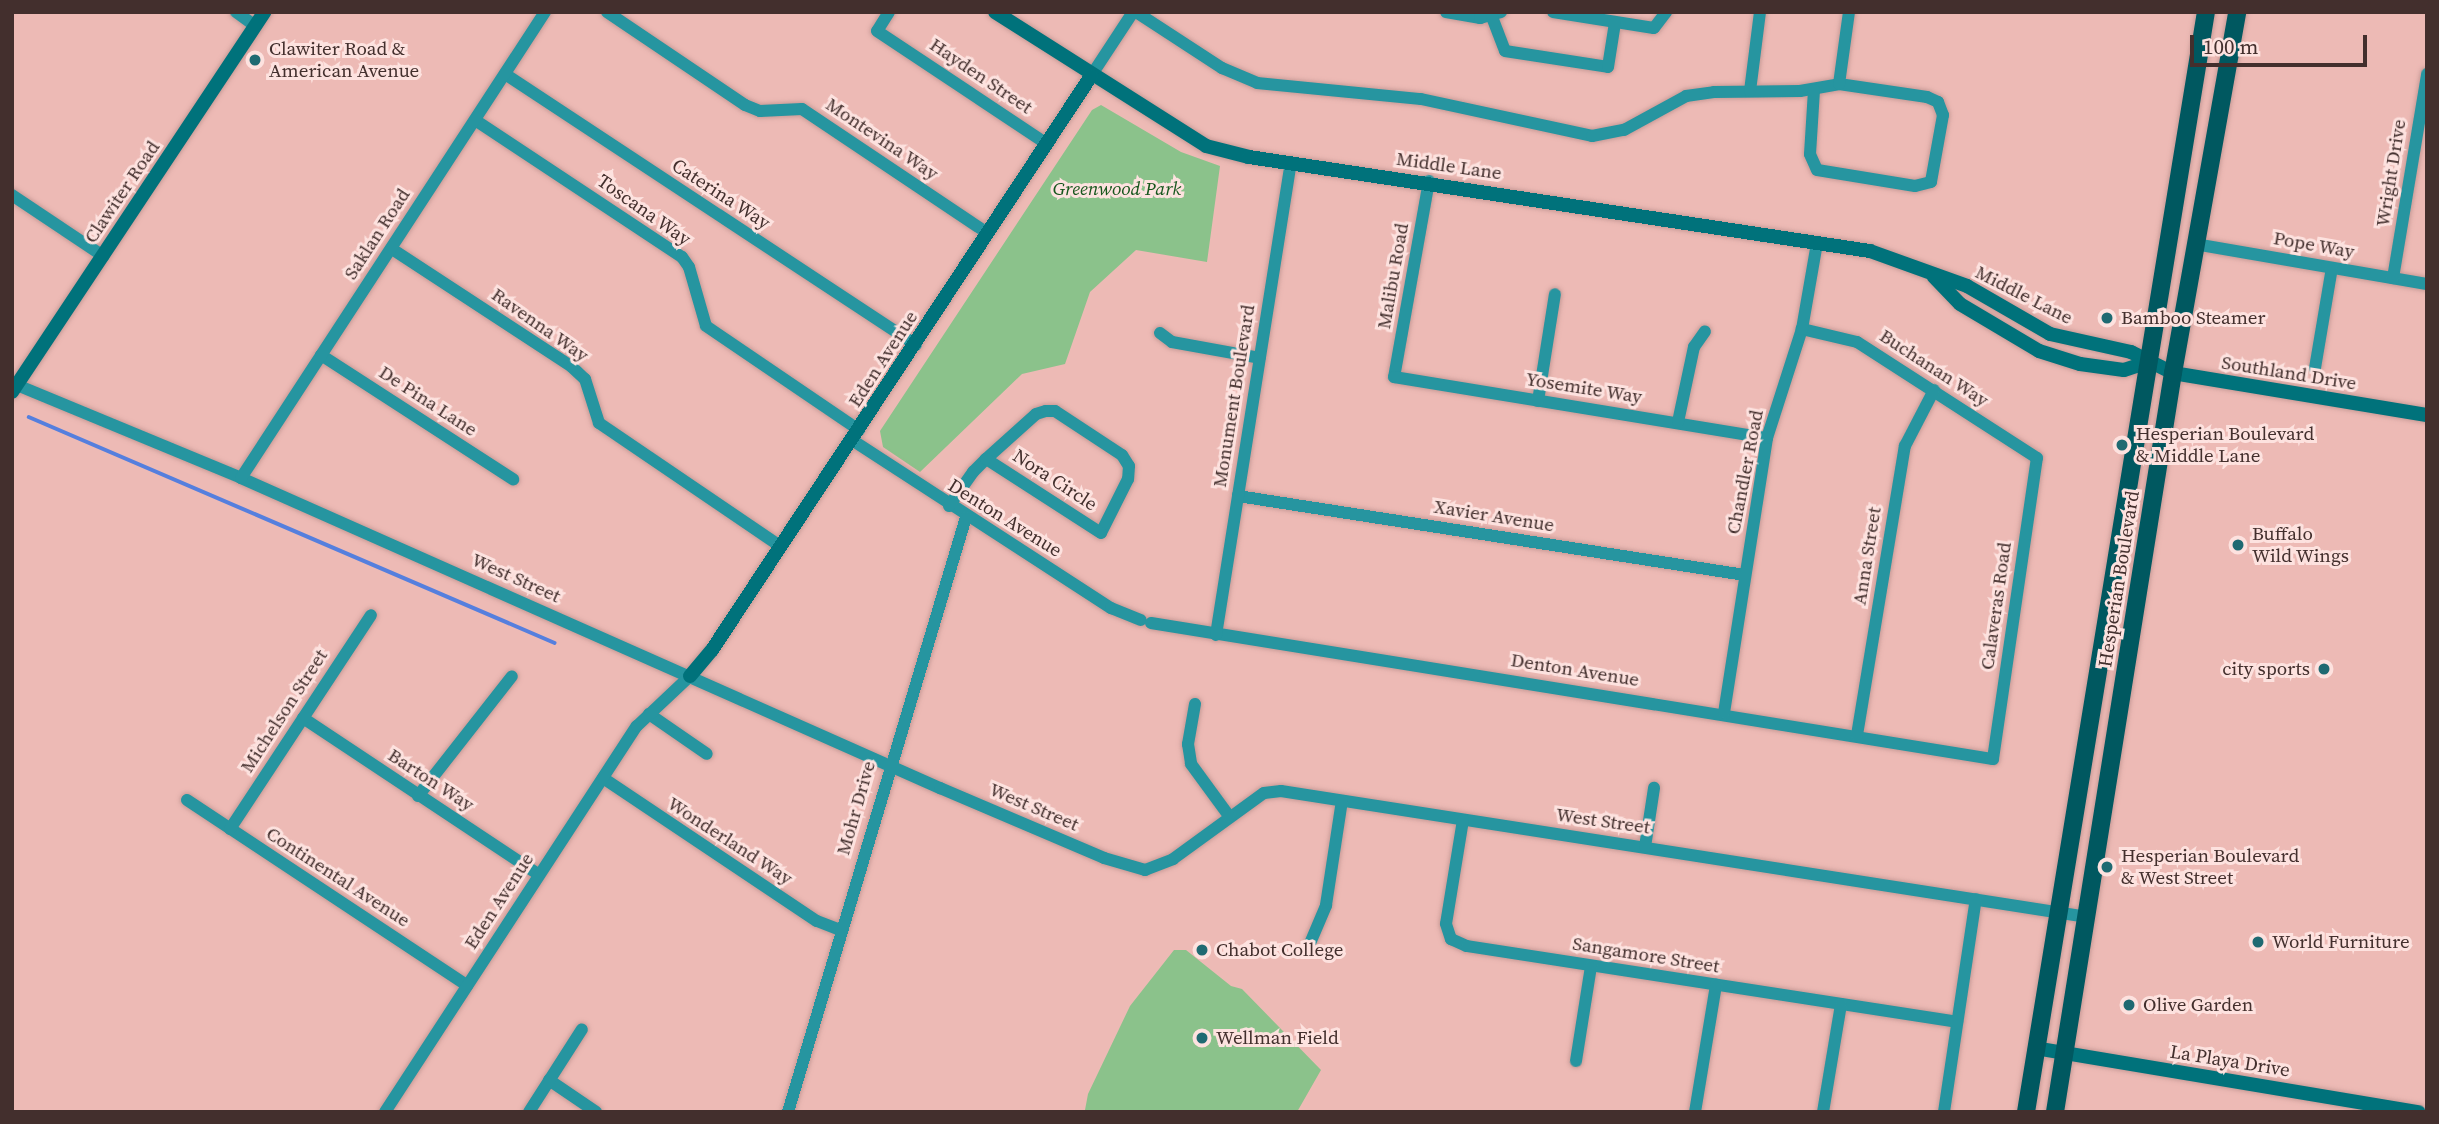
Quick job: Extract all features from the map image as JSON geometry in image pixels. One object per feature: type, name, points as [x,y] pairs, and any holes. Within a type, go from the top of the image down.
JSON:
[{"type":"main road","name":"Hesperian Boulevard","points":[[2026,1112],[2146,363],[2206,12]]},
{"type":"main road","name":"Hesperian Boulevard","points":[[2055,1112],[2173,373],[2237,12]]},
{"type":"street","points":[[236,12],[255,26]]},
{"type":"street","name":"Clawiter Road","points":[[15,389],[264,12]]},
{"type":"street","name":"Saklan Road","points":[[242,478],[545,12]]},
{"type":"street","name":"Montevina Way","points":[[607,12],[745,105],[760,111],[802,109],[987,233]]},
{"type":"street","name":"Hayden Street","points":[[890,12],[877,31],[1047,144]]},
{"type":"street","name":"Middle Lane","points":[[995,12],[1091,76],[1206,146],[1291,163],[1429,181],[1817,243],[1898,259],[1930,274],[1966,286],[2050,334],[2131,352],[2146,363]]},
{"type":"street","points":[[1135,12],[1222,68],[1257,83],[1420,99],[1591,136],[1624,130],[1686,96],[1814,90],[1839,84],[1938,102],[1943,120],[1931,182],[1915,187],[1817,170],[1810,154],[1814,90]]},
{"type":"street","name":"Eden Avenue","points":[[385,1112],[603,778],[649,714],[690,676],[712,650],[1135,12]]},
{"type":"street","points":[[1446,12],[1496,15],[1505,51],[1608,67],[1615,23]]},
{"type":"street","points":[[1553,12],[1654,28],[1666,12]]},
{"type":"street","points":[[1750,91],[1760,12]]},
{"type":"street","points":[[1839,84],[1849,12]]},
{"type":"street","name":"Wright Drive","points":[[2393,278],[2421,146],[2427,74]]},
{"type":"street","name":"Caterina Way","points":[[505,75],[916,345]]},
{"type":"street","name":"Toscana Way","points":[[475,120],[682,257],[689,267],[706,326],[855,435]]},
{"type":"street","name":"Monument Boulevard","points":[[1216,635],[1291,163]]},
{"type":"street","name":"Malibu Road","points":[[1394,377],[1429,181]]},
{"type":"street","points":[[12,195],[103,256]]},
{"type":"street","name":"Chandler Road","points":[[1724,713],[1768,438],[1802,329],[1817,243]]},
{"type":"street","name":"Pope Way","points":[[2195,244],[2427,284]]},
{"type":"street","name":"Ravenna Way","points":[[392,249],[572,367],[585,379],[599,423],[780,546]]},
{"type":"street","points":[[2315,368],[2332,268]]},
{"type":"street","name":"Middle Lane","points":[[1930,274],[1960,304],[2039,351],[2080,364],[2124,370],[2146,363]]},
{"type":"street","points":[[1538,401],[1555,294]]},
{"type":"street","name":"Buchanan Way","points":[[1802,329],[1857,342],[2037,458]]},
{"type":"street","points":[[1678,422],[1694,347],[1705,331]]},
{"type":"street","points":[[1160,333],[1172,342],[1260,358]]},
{"type":"street","name":"De Pina Lane","points":[[321,355],[513,479]]},
{"type":"street","name":"Southland Drive","points":[[2146,363],[2173,373],[2427,415]]},
{"type":"street","name":"Yosemite Way","points":[[1394,377],[1768,438]]},
{"type":"street","name":"West Street","points":[[15,389],[242,478],[889,765],[1104,858],[1145,870],[1172,859],[1264,793],[1281,790],[2087,917]]},
{"type":"street","name":"Anna Street","points":[[1857,735],[1905,446],[1934,390]]},
{"type":"street","name":"Nora Circle","points":[[949,506],[986,459],[1036,414],[1055,411],[1122,455],[1129,466],[1128,479],[1101,533],[986,459]]},
{"type":"street","name":"Denton Avenue","points":[[855,435],[966,517],[1111,608],[1146,622],[1724,713],[1993,759]]},
{"type":"street","name":"Calaveras Road","points":[[1993,759],[2037,458]]},
{"type":"street","name":"Xavier Avenue","points":[[1238,496],[1745,575]]},
{"type":"street","name":"Mohr Drive","points":[[788,1112],[889,765],[966,517]]},
{"type":"street","name":"Michelson Street","points":[[230,829],[371,615]]},
{"type":"street","points":[[418,796],[512,676]]},
{"type":"street","points":[[1195,704],[1188,744],[1191,764],[1229,816]]},
{"type":"street","points":[[649,714],[707,754]]},
{"type":"street","name":"Barton Way","points":[[303,718],[538,874]]},
{"type":"street","name":"Wonderland Way","points":[[603,778],[817,921],[841,930]]},
{"type":"street","points":[[1645,847],[1654,788]]},
{"type":"street","name":"Continental Avenue","points":[[187,800],[467,985]]},
{"type":"street","points":[[1311,941],[1326,905],[1342,801]]},
{"type":"street","name":"Sangamore Street","points":[[1462,820],[1446,924],[1451,939],[1466,946],[1957,1022]]},
{"type":"street","points":[[1944,1112],[1976,899]]},
{"type":"street","points":[[1576,1061],[1591,966]]},
{"type":"street","points":[[1695,1112],[1716,985]]},
{"type":"street","points":[[1823,1112],[1841,1005]]},
{"type":"street","points":[[529,1112],[582,1029]]},
{"type":"street","name":"La Playa Drive","points":[[2035,1048],[2384,1109],[2419,1112]]},
{"type":"street","points":[[549,1080],[596,1112]]},
{"type":"green space","name":"Greenwood Park","points":[[1101,105],[1181,152],[1220,166],[1207,262],[1136,250],[1090,292],[1065,364],[1022,374],[920,472],[883,447],[880,431],[1092,110]]},
{"type":"green space","name":"Wellman Field","points":[[1174,950],[1186,950],[1231,986],[1242,989],[1321,1070],[1297,1112],[1085,1110],[1088,1094],[1130,1006]]},
{"type":"waterway","points":[[29,417],[555,643]]},
{"type":"place","name":"Clawiter Road & American Avenue","points":[[255,60]]},
{"type":"place","name":"Bamboo Steamer","points":[[2107,318]]},
{"type":"place","name":"Hesperian Boulevard & Middle Lane","points":[[2122,445]]},
{"type":"place","name":"Buffalo Wild Wings","points":[[2238,545]]},
{"type":"place","name":"city sports","points":[[2324,669]]},
{"type":"place","name":"Hesperian Boulevard & West Street","points":[[2107,867]]},
{"type":"place","name":"World Furniture","points":[[2258,942]]},
{"type":"place","name":"Chabot College","points":[[1202,950]]},
{"type":"place","name":"Olive Garden","points":[[2129,1005]]},
{"type":"place","name":"Wellman Field","points":[[1202,1038]]}]
